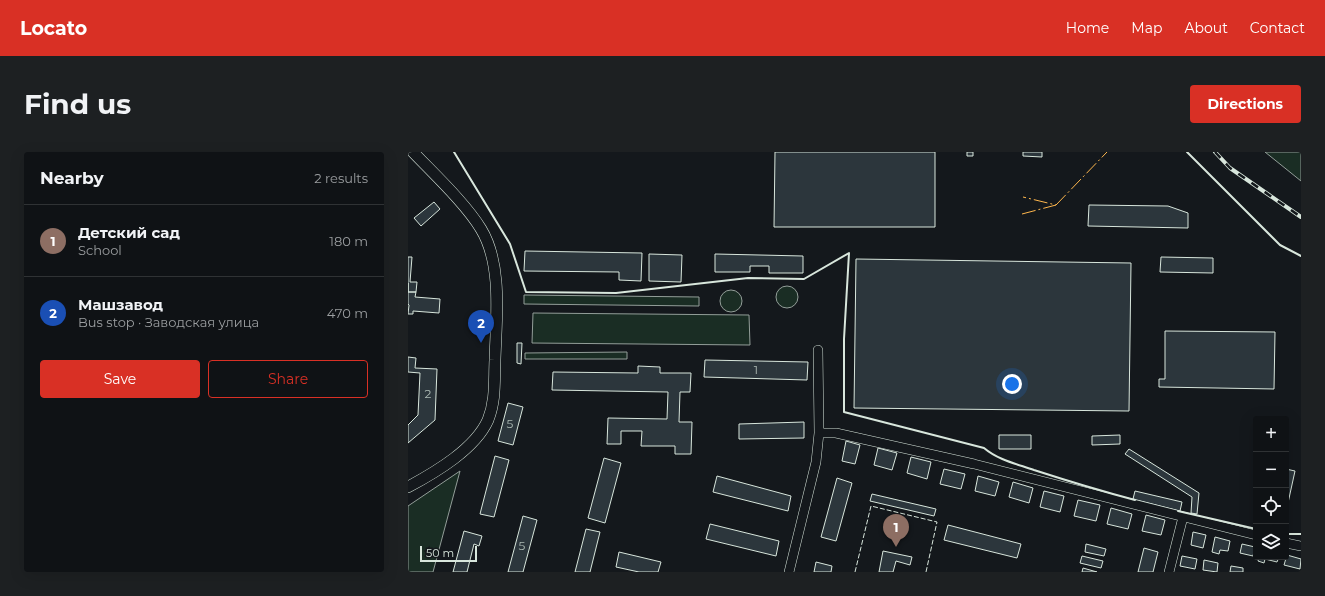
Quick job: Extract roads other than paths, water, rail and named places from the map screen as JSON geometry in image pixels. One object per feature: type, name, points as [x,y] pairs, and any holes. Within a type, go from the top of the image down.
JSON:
[{"type":"main road","points":[[408,487],[471,445],[488,420],[495,391],[498,319],[493,260],[482,230],[467,210],[413,152]]},
{"type":"street","points":[[789,572],[816,462],[819,433],[818,350]]},
{"type":"street","points":[[819,433],[836,433],[941,456],[1253,534]]},
{"type":"street","points":[[1169,572],[1183,517]]},
{"type":"street","points":[[1289,543],[1301,546]]},
{"type":"railway","points":[[1215,152],[1230,168],[1301,217]]},
{"type":"place","name":"Машзавод","points":[[481,343]]},
{"type":"place","name":"Детский сад","points":[[896,547]]}]
